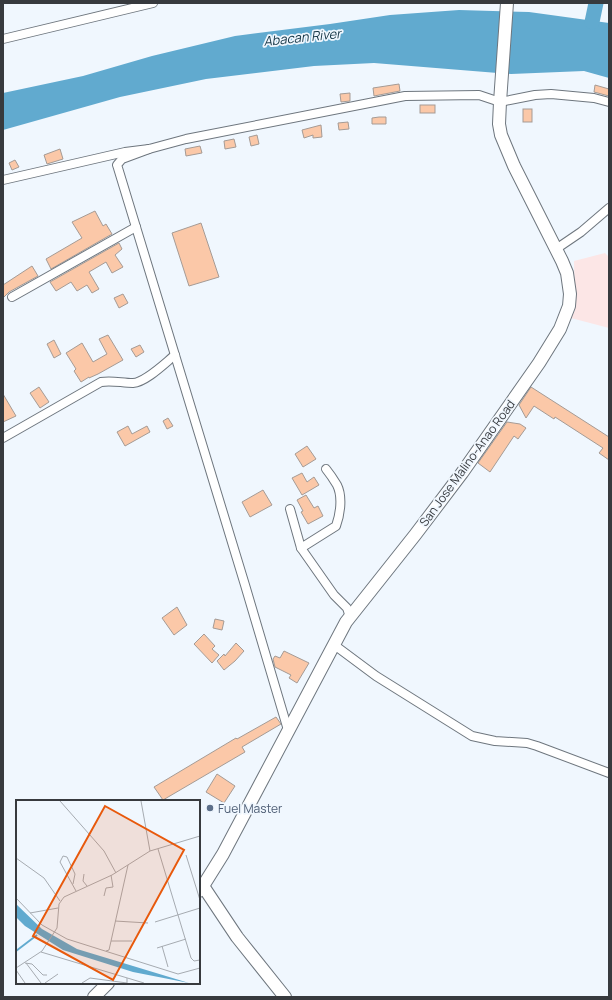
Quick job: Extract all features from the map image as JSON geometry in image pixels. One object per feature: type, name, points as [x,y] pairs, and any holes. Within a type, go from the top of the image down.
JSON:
[{"type":"main road","name":"San Jose Malino-Anao Road","points":[[201,889],[223,854],[346,622],[462,474],[539,363],[560,329],[568,306],[570,294],[567,273],[506,147],[499,124],[508,3]]},
{"type":"main road","points":[[201,889],[237,937],[286,997]]},
{"type":"main road","points":[[94,997],[107,984]]},
{"type":"street","points":[[3,39],[153,3]]},
{"type":"street","points":[[288,730],[118,164],[122,159],[149,149],[193,137],[404,96],[479,94],[500,97],[551,94],[594,98],[609,102]]},
{"type":"street","points":[[3,180],[125,152],[149,149]]},
{"type":"street","points":[[556,250],[581,232],[609,208]]},
{"type":"street","points":[[12,298],[136,227]]},
{"type":"street","points":[[3,438],[101,382],[131,383],[143,380],[175,355]]},
{"type":"street","points":[[301,548],[336,526],[338,520],[340,500],[339,492],[337,486],[326,469]]},
{"type":"street","points":[[290,509],[301,548],[334,595],[347,608],[350,617]]},
{"type":"street","points":[[333,644],[376,676],[472,736],[495,741],[527,743],[609,773]]},
{"type":"shaded area","points":[[605,253],[609,257],[609,328],[571,318],[575,310],[574,261]]},
{"type":"water","name":"Abacan River","points":[[459,10],[529,12],[609,23],[609,78],[584,71],[511,74],[374,63],[314,66],[206,79],[120,97],[3,130],[3,93],[83,76],[152,56],[235,36],[390,15]]},
{"type":"building","points":[[399,84],[400,91],[374,96],[373,88]]},
{"type":"building","points":[[595,85],[609,89],[609,96],[594,92]]},
{"type":"building","points":[[350,93],[350,101],[341,102],[340,94]]},
{"type":"building","points":[[420,105],[435,105],[435,113],[420,113]]},
{"type":"building","points":[[523,109],[532,109],[532,122],[523,122]]},
{"type":"building","points":[[386,117],[386,124],[372,124],[372,118]]},
{"type":"building","points":[[348,122],[349,129],[339,130],[338,123]]},
{"type":"building","points":[[321,125],[322,137],[313,138],[313,135],[304,138],[302,130]]},
{"type":"building","points":[[257,135],[259,144],[251,146],[249,137]]},
{"type":"building","points":[[234,139],[236,147],[225,149],[224,141]]},
{"type":"building","points":[[200,146],[202,153],[186,156],[185,149]]},
{"type":"building","points":[[60,149],[63,159],[47,164],[44,155]]},
{"type":"building","points":[[15,160],[19,167],[12,170],[9,163]]},
{"type":"building","points":[[95,211],[103,226],[106,224],[112,234],[51,269],[46,259],[82,238],[72,222]]},
{"type":"building","points":[[201,223],[219,277],[189,286],[172,233]]},
{"type":"building","points":[[119,243],[122,249],[115,255],[123,267],[112,273],[106,262],[89,272],[99,289],[92,293],[87,285],[77,291],[71,282],[56,291],[50,282]]},
{"type":"building","points":[[32,266],[38,276],[9,292],[3,298],[3,285]]},
{"type":"building","points":[[123,294],[128,303],[119,308],[114,298]]},
{"type":"building","points":[[108,335],[123,360],[81,382],[74,371],[76,369],[66,353],[82,343],[93,362],[107,354],[99,339]]},
{"type":"building","points":[[54,340],[61,354],[54,358],[47,344]]},
{"type":"building","points":[[140,345],[144,352],[136,357],[131,349]]},
{"type":"building","points":[[39,387],[49,402],[40,408],[30,393]]},
{"type":"building","points":[[531,387],[609,437],[609,460],[599,453],[603,448],[555,417],[554,419],[534,406],[526,418],[519,405]]},
{"type":"building","points":[[3,394],[16,416],[3,422]]},
{"type":"building","points":[[168,418],[173,426],[167,429],[163,421]]},
{"type":"building","points":[[507,422],[520,424],[526,428],[518,439],[514,436],[490,472],[478,463]]},
{"type":"building","points":[[128,426],[132,434],[147,426],[150,432],[125,446],[117,432]]},
{"type":"building","points":[[307,446],[316,459],[303,467],[295,454]]},
{"type":"building","points":[[302,473],[307,482],[314,477],[319,485],[302,495],[292,478]]},
{"type":"building","points":[[263,490],[272,505],[250,517],[242,502]]},
{"type":"building","points":[[306,495],[314,508],[318,506],[323,516],[308,524],[301,512],[303,511],[297,500]]},
{"type":"building","points":[[177,607],[187,625],[174,635],[162,618]]},
{"type":"building","points":[[215,619],[224,621],[222,630],[213,628]]},
{"type":"building","points":[[204,634],[215,646],[212,649],[219,655],[212,663],[194,644]]},
{"type":"building","points":[[236,643],[244,651],[224,670],[217,661],[224,654],[225,656]]},
{"type":"building","points":[[284,651],[309,663],[297,683],[289,678],[291,675],[275,667],[273,659],[275,656],[280,658]]},
{"type":"building","points":[[276,717],[281,724],[242,747],[245,752],[163,800],[154,787],[236,738],[237,739]]},
{"type":"building","points":[[217,774],[235,786],[224,803],[206,792]]},
{"type":"waterway","points":[[592,22],[596,3]]},
{"type":"place","name":"Fuel Master","points":[[210,808]]}]
